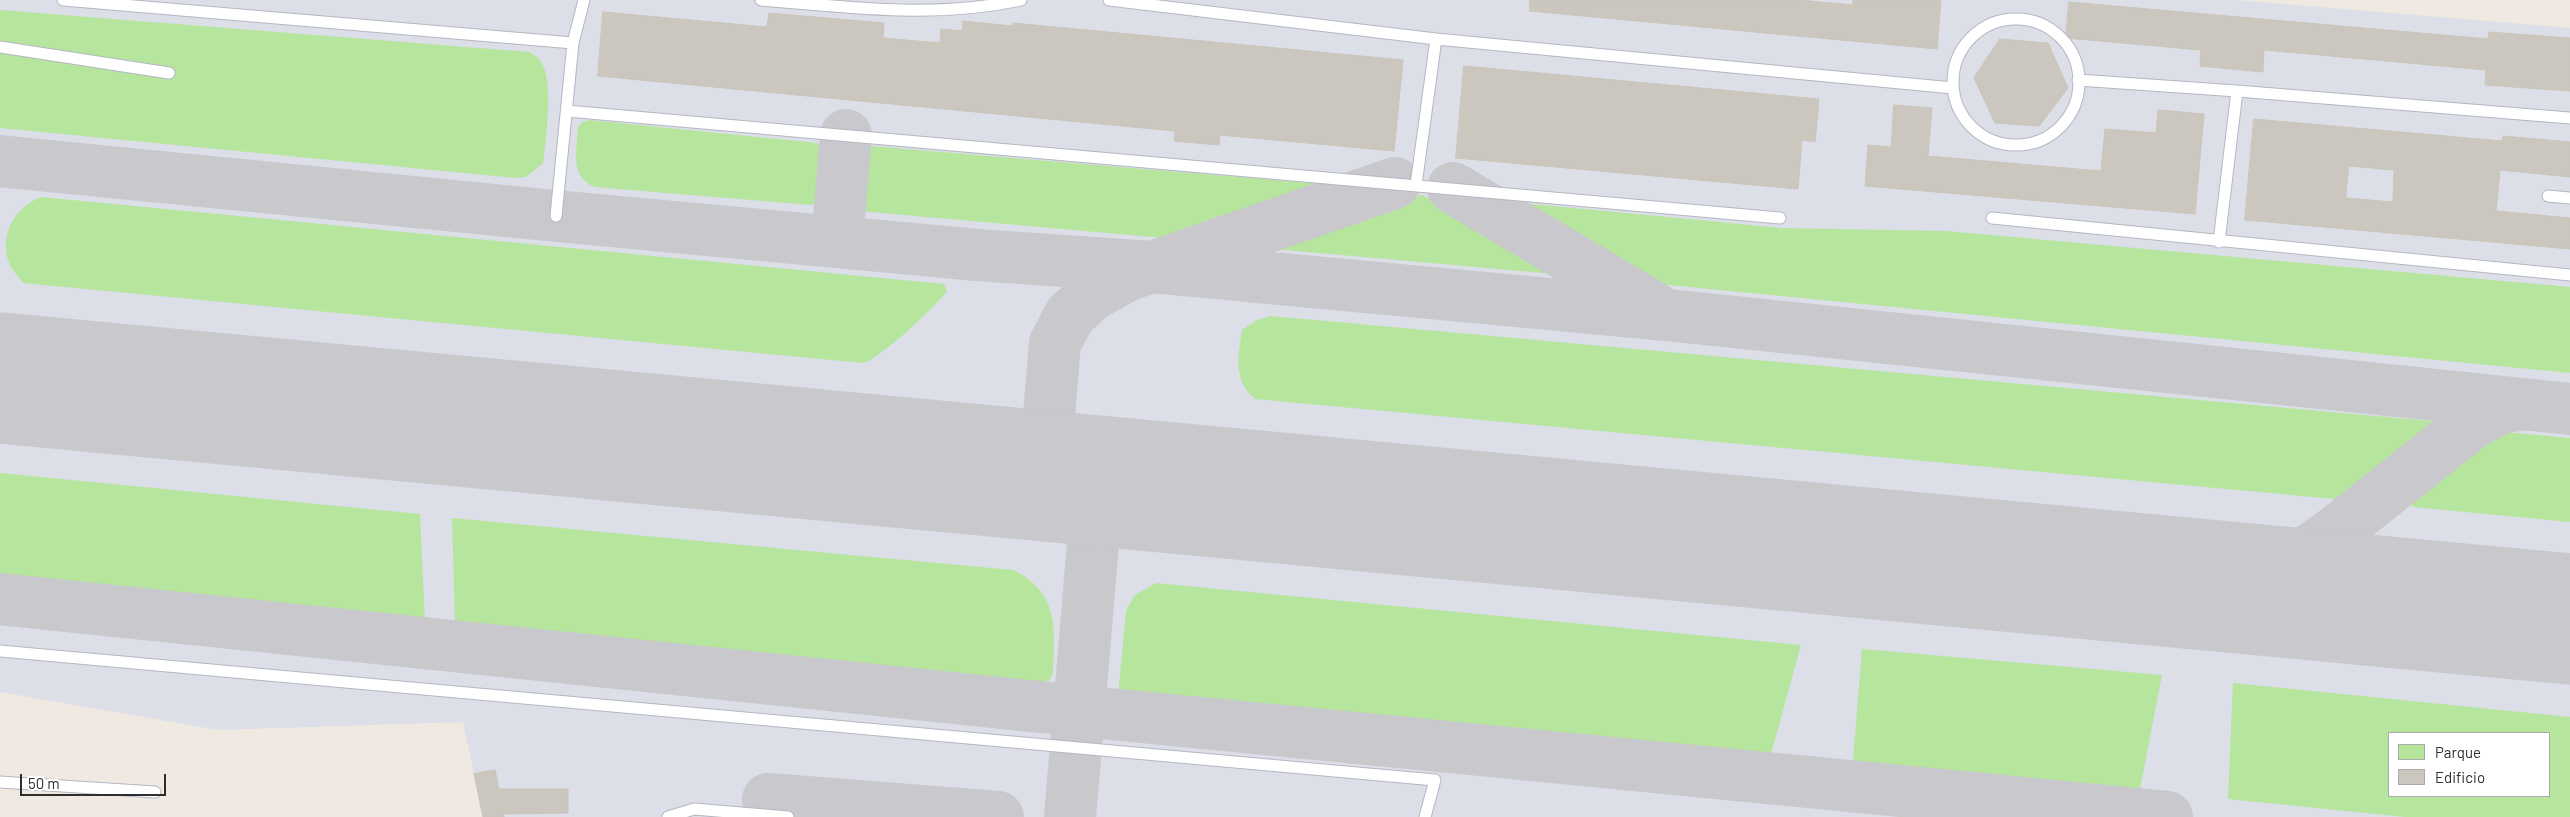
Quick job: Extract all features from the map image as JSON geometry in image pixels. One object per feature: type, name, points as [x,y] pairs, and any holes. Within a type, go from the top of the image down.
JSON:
[{"type":"lane","points":[[63,0],[573,43]]},
{"type":"lane","points":[[556,216],[573,43],[584,0]]},
{"type":"lane","points":[[761,0],[925,12],[958,10],[1021,0]]},
{"type":"lane","points":[[1109,0],[1436,38],[1953,88]]},
{"type":"lane","points":[[2020,18],[2035,21],[2049,28],[2061,38],[2070,51],[2076,65],[2078,80],[2073,107],[2057,129],[2033,142],[2020,144],[1993,140],[1981,134],[1962,114],[1953,88],[1954,72],[1958,57],[1971,38],[1990,24],[2020,18]]},
{"type":"lane","points":[[1416,185],[1436,38]]},
{"type":"lane","points":[[0,47],[169,73]]},
{"type":"lane","points":[[2078,80],[2236,90],[2570,118]]},
{"type":"lane","points":[[2219,242],[2236,90]]},
{"type":"lane","points":[[566,111],[1780,218]]},
{"type":"lane","points":[[2548,196],[2570,198]]},
{"type":"lane","points":[[1992,218],[2570,276]]},
{"type":"lane","points":[[0,651],[1435,780],[1425,817]]},
{"type":"lane","points":[[0,782],[155,792]]},
{"type":"lane","points":[[668,817],[694,809],[788,817]]},
{"type":"shaded area","points":[[0,0],[2237,0],[2570,28],[2570,817],[483,817],[463,722],[218,730],[0,692]]},
{"type":"green space","points":[[0,10],[530,52],[542,64],[548,86],[548,113],[543,163],[526,177],[516,178],[0,128]]},
{"type":"green space","points":[[589,120],[817,143],[826,157],[822,196],[812,205],[595,187],[581,176],[576,162],[578,127],[582,122]]},
{"type":"green space","points":[[871,146],[1333,185],[1336,187],[1334,191],[1175,239],[859,211],[852,202],[857,158]]},
{"type":"green space","points":[[1422,195],[1560,262],[1566,266],[1565,275],[1263,248],[1260,245],[1261,241],[1266,239]]},
{"type":"green space","points":[[41,197],[944,284],[947,291],[920,320],[894,343],[863,363],[23,283],[9,263],[6,250],[8,230],[17,214],[24,207]]},
{"type":"green space","points":[[1501,201],[1782,228],[1946,231],[2570,287],[2570,373],[1648,283],[1632,278]]},
{"type":"green space","points":[[1271,316],[2442,422],[2345,500],[1255,399],[1248,392],[1240,376],[1239,349],[1242,330],[1257,320]]},
{"type":"green space","points":[[2494,431],[2570,438],[2570,522],[2413,507],[2408,500]]},
{"type":"green space","points":[[0,473],[420,514],[425,622],[0,581]]},
{"type":"green space","points":[[452,518],[1013,570],[1028,579],[1039,589],[1051,613],[1054,642],[1053,674],[1049,680],[1039,684],[455,624]]},
{"type":"green space","points":[[1156,583],[1801,645],[1771,754],[1118,696],[1126,611],[1135,595]]},
{"type":"green space","points":[[1862,649],[2162,675],[2140,789],[1853,761]]},
{"type":"green space","points":[[2233,683],[2570,717],[2570,817],[2405,817],[2228,799]]},
{"type":"building","points":[[1530,0],[1799,0],[1853,5],[1853,0],[1941,0],[1937,49],[1530,11]]},
{"type":"building","points":[[2069,2],[2488,39],[2489,32],[2570,38],[2570,91],[2485,85],[2486,70],[2264,50],[2263,72],[2200,66],[2201,50],[2066,38]]},
{"type":"building","points":[[603,12],[767,27],[769,13],[884,23],[883,38],[940,43],[941,29],[962,31],[963,21],[1012,26],[1013,23],[1403,60],[1394,151],[1220,135],[1219,145],[1174,141],[1175,131],[598,76]]},
{"type":"building","points":[[2000,39],[2048,43],[2068,88],[2039,126],[1995,123],[1974,78]]},
{"type":"building","points":[[1464,66],[1819,99],[1815,142],[1802,140],[1798,189],[1456,158]]},
{"type":"building","points":[[1894,105],[1932,108],[1928,156],[2101,171],[2105,129],[2156,133],[2158,110],[2204,114],[2195,214],[1865,186],[1868,145],[1891,147]]},
{"type":"building","points":[[2254,119],[2502,141],[2503,136],[2570,142],[2570,177],[2500,170],[2496,211],[2570,218],[2570,249],[2245,220]],"holes":[[[2349,166],[2394,170],[2393,202],[2346,198]]]},
{"type":"building","points":[[495,770],[499,789],[568,789],[568,813],[504,814],[504,817],[483,817],[474,774]]},
{"type":"taxiway","points":[[837,242],[846,135]]},
{"type":"taxiway","points":[[0,161],[977,255],[1152,267],[1667,315],[2570,409]]},
{"type":"taxiway","points":[[1094,532],[1084,501],[1061,460],[1049,416],[1055,343],[1070,315],[1092,295],[1126,276],[1395,183]]},
{"type":"taxiway","points":[[1453,188],[1655,308]]},
{"type":"taxiway","points":[[2254,589],[2335,532],[2470,425],[2488,414],[2514,405],[2521,405]]},
{"type":"taxiway","points":[[1012,472],[1032,454],[1040,442],[1049,416]]},
{"type":"taxiway","points":[[1070,817],[1094,532],[1108,503],[1125,483]]},
{"type":"taxiway","points":[[2335,532],[2328,551],[2326,566],[2331,581],[2342,598]]},
{"type":"taxiway","points":[[0,599],[1079,711],[2167,817]]},
{"type":"taxiway","points":[[2466,609],[2570,650]]},
{"type":"taxiway","points":[[768,799],[998,817]]},
{"type":"runway","points":[[0,378],[2570,619]]}]
